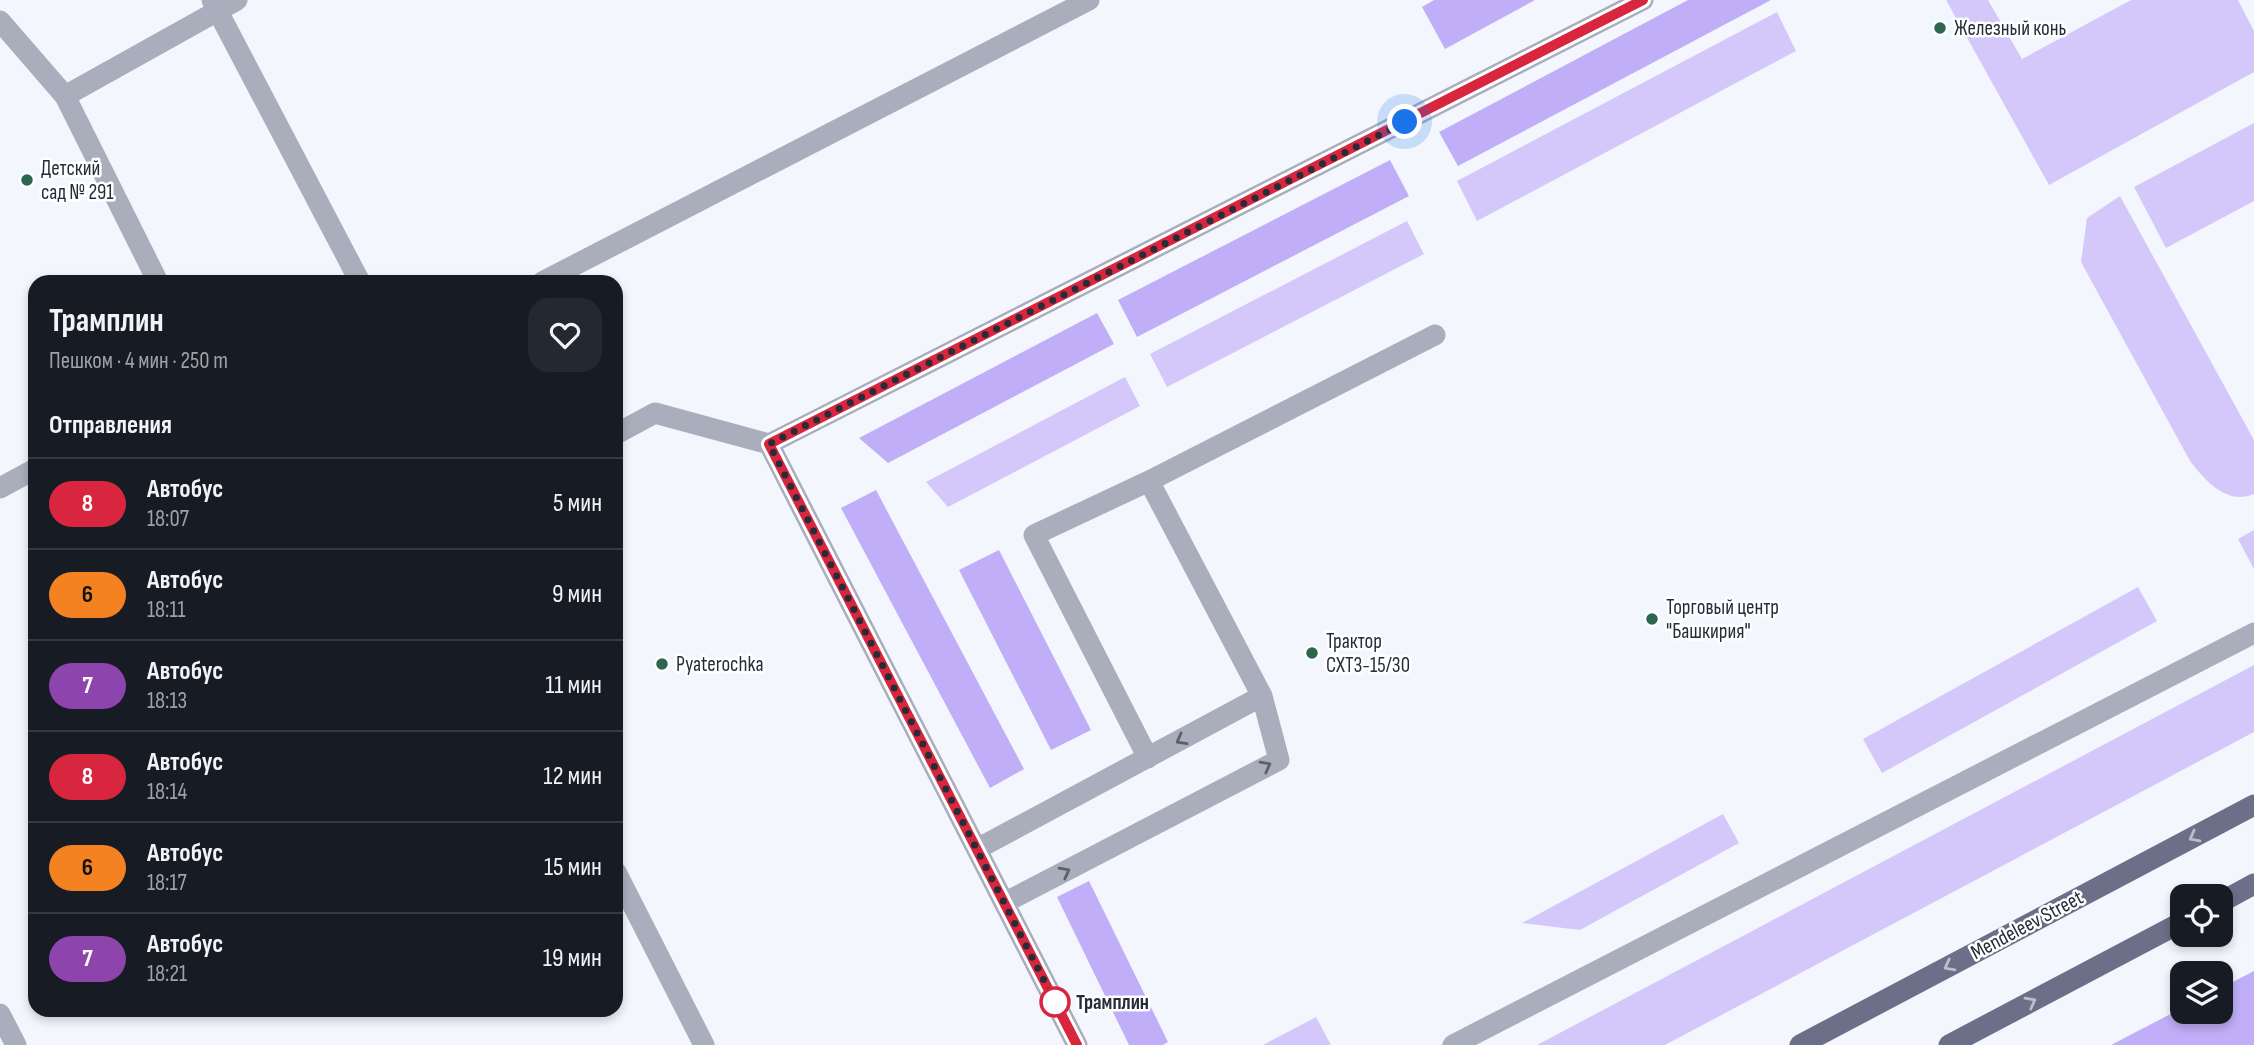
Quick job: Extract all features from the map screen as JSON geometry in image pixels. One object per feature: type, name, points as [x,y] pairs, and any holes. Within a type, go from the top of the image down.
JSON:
[{"type":"main road","name":"Mendeleev Street","points":[[1800,1045],[2254,805]]},
{"type":"main road","points":[[2233,895],[2254,884]]},
{"type":"main road","points":[[1949,1045],[2170,928]]},
{"type":"street","points":[[65,96],[215,5],[237,0]]},
{"type":"street","points":[[556,275],[1089,0]]},
{"type":"street","points":[[623,430],[655,413],[769,444],[1643,0]]},
{"type":"street","points":[[215,5],[356,275]]},
{"type":"street","points":[[0,21],[65,96],[154,275]]},
{"type":"street","points":[[1148,758],[1034,535],[1149,481],[1435,335]]},
{"type":"street","points":[[769,444],[1077,1045]]},
{"type":"street","points":[[0,488],[28,473]]},
{"type":"street","points":[[1004,903],[1279,760],[1262,696],[1149,481]]},
{"type":"street","points":[[1453,1045],[2254,633]]},
{"type":"street","points":[[977,849],[1262,696]]},
{"type":"street","points":[[623,886],[704,1045]]},
{"type":"street","points":[[0,1014],[16,1045]]},
{"type":"shaded area","points":[[1434,0],[1535,0],[1445,49],[1422,7]]},
{"type":"shaded area","points":[[1688,0],[1771,0],[1458,166],[1439,132]]},
{"type":"shaded area","points":[[1946,0],[1988,0],[2022,59],[2131,0],[2238,0],[2254,31],[2254,72],[2049,185]]},
{"type":"shaded area","points":[[1777,12],[1796,51],[1477,221],[1457,181]]},
{"type":"shaded area","points":[[2254,123],[2254,201],[2166,248],[2134,187]]},
{"type":"shaded area","points":[[1390,160],[1409,196],[1137,337],[1118,300]]},
{"type":"shaded area","points":[[2120,196],[2254,440],[2254,494],[2235,497],[2226,494],[2210,483],[2190,461],[2081,262],[2087,218]]},
{"type":"shaded area","points":[[1407,221],[1424,254],[1167,387],[1150,354]]},
{"type":"shaded area","points":[[1097,313],[1114,344],[888,463],[859,438]]},
{"type":"shaded area","points":[[1125,377],[1140,406],[948,507],[926,482]]},
{"type":"shaded area","points":[[876,490],[1024,769],[990,788],[841,508]]},
{"type":"shaded area","points":[[2254,530],[2254,569],[2238,539]]},
{"type":"shaded area","points":[[999,550],[1091,730],[1051,750],[959,570]]},
{"type":"shaded area","points":[[2138,587],[2157,621],[1882,773],[1863,739]]},
{"type":"shaded area","points":[[2254,665],[2254,732],[1665,1045],[1537,1045]]},
{"type":"shaded area","points":[[1723,814],[1739,843],[1580,930],[1522,923]]},
{"type":"shaded area","points":[[1089,881],[1168,1042],[1163,1045],[1129,1045],[1057,897]]},
{"type":"shaded area","points":[[2254,971],[2254,1045],[2111,1045],[2170,1014],[2170,1024],[2233,1024],[2233,982]]},
{"type":"shaded area","points":[[1316,1017],[1331,1045],[1263,1045]]},
{"type":"bus line","name":"8","points":[[1077,1045],[769,444],[1643,0]]},
{"type":"place","name":"Железный конь","points":[[1940,28]]},
{"type":"place","name":"Детский сад № 291","points":[[27,180]]},
{"type":"place","name":"Торговый центр \"Башкирия\"","points":[[1652,619]]},
{"type":"place","name":"Трактор СХТ3-15/30","points":[[1312,653]]},
{"type":"place","name":"Pyaterochka","points":[[662,664]]},
{"type":"place","name":"Трамплин","points":[[1055,1002]]},
{"type":"route","points":[[1055,1002],[769,444],[1405,122]]}]
